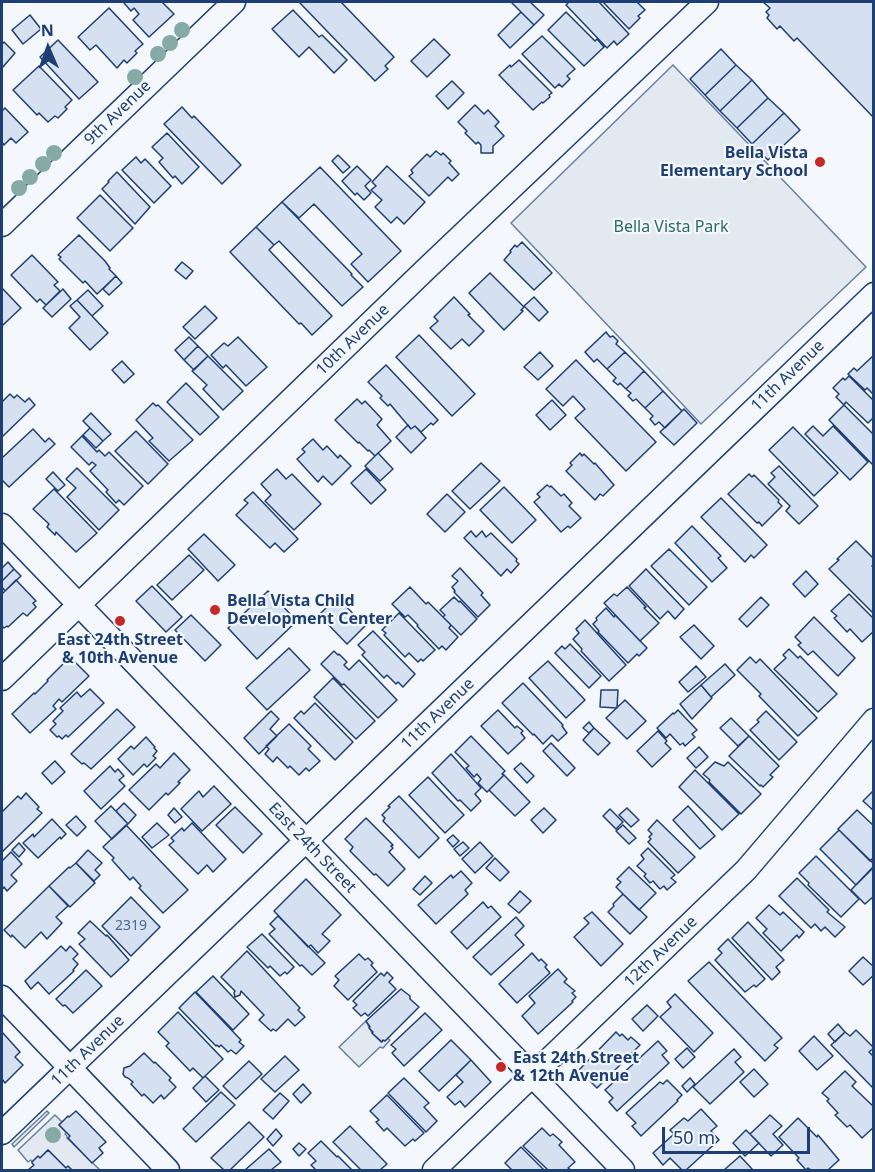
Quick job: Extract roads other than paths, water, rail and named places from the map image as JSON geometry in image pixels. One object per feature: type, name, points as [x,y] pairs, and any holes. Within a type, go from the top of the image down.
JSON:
[{"type":"street","name":"9th Avenue","points":[[2,225],[234,2]]},
{"type":"street","name":"10th Avenue","points":[[2,679],[706,2]]},
{"type":"street","name":"11th Avenue","points":[[2,1133],[873,294]]},
{"type":"street","name":"East 24th Street","points":[[2,525],[623,1170]]},
{"type":"street","name":"12th Avenue","points":[[434,1170],[746,870],[873,720]]},
{"type":"street","points":[[2,997],[168,1170]]},
{"type":"place","name":"Bella Vista Elementary School","points":[[820,162]]},
{"type":"place","name":"Bella Vista Child Development Center","points":[[215,610]]},
{"type":"place","name":"East 24th Street & 10th Avenue","points":[[120,621]]},
{"type":"place","name":"East 24th Street & 12th Avenue","points":[[501,1067]]},
{"type":"park label","name":"Bella Vista Park","points":[[671,227]]}]
